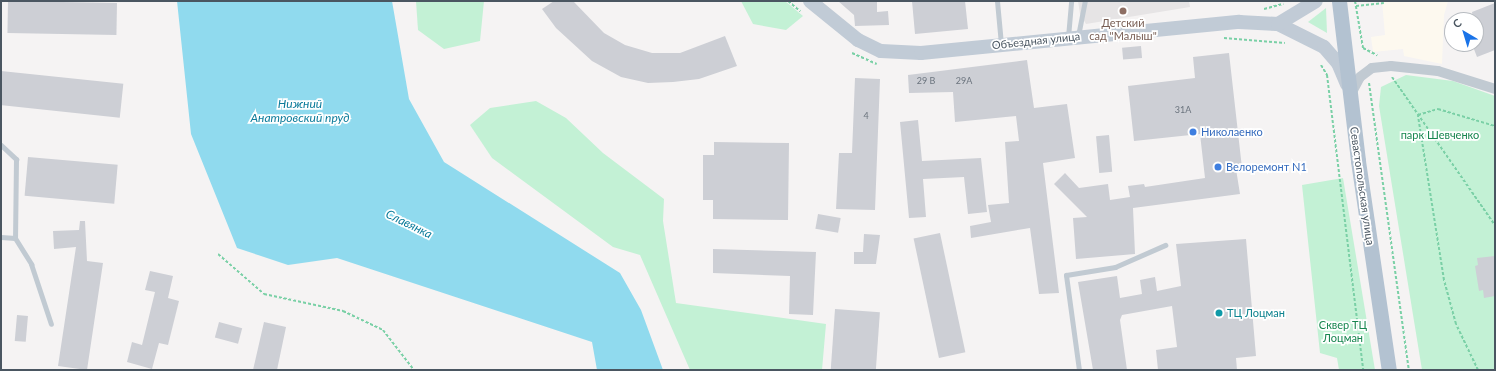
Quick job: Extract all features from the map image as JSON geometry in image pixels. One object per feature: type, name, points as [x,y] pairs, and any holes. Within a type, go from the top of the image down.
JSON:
[{"type":"main road","name":"Объездная улица","points":[[810,1],[858,40],[881,51],[921,53],[1239,22],[1278,24],[1324,47],[1338,63],[1351,94]]},
{"type":"main road","points":[[1278,24],[1316,1]]},
{"type":"main road","name":"Севастопольская улица","points":[[1339,1],[1358,161],[1389,370]]},
{"type":"street","points":[[1351,94],[1360,77],[1372,68],[1391,66],[1438,71],[1495,89]]},
{"type":"lane","points":[[997,1],[1001,45]]},
{"type":"lane","points":[[1071,1],[1073,37]]},
{"type":"lane","points":[[1073,37],[1085,1]]},
{"type":"lane","points":[[1,145],[16,159],[15,238],[32,264],[51,324]]},
{"type":"lane","points":[[1,237],[15,238]]},
{"type":"lane","points":[[1079,370],[1066,275],[1116,267],[1165,245]]},
{"type":"path","points":[[1355,1],[1363,48]]},
{"type":"path","points":[[1356,6],[1369,3],[1384,3]]},
{"type":"path","points":[[1216,38],[1239,37],[1292,44]]},
{"type":"path","points":[[1318,59],[1327,75],[1363,370]]},
{"type":"path","points":[[1390,73],[1495,225]]},
{"type":"path","points":[[1369,80],[1409,370]]},
{"type":"path","points":[[1418,115],[1438,109],[1495,126]]},
{"type":"path","points":[[1418,115],[1444,280],[1456,324],[1478,370]]},
{"type":"path","points":[[218,254],[264,294],[343,311],[383,330],[414,370]]},
{"type":"shaded area","name":"Детский сад \"Малыш\"","points":[[1078,1],[1189,1],[1190,7],[1086,24],[1080,14]]},
{"type":"shaded area","points":[[1382,1],[1448,1],[1444,12],[1442,64],[1404,56],[1403,49],[1373,52],[1371,37],[1385,35]]},
{"type":"green space","points":[[416,1],[484,1],[480,41],[444,49],[418,30]]},
{"type":"green space","points":[[741,1],[785,1],[803,16],[786,30],[753,24]]},
{"type":"green space","points":[[1326,8],[1327,33],[1308,22]]},
{"type":"green space","name":"парк Шевченко","points":[[1406,75],[1453,81],[1495,96],[1495,370],[1422,370],[1379,106],[1381,87]]},
{"type":"green space","points":[[536,101],[566,118],[603,153],[664,199],[663,221],[676,303],[826,324],[822,370],[690,370],[640,255],[613,247],[492,158],[470,125],[490,108]]},
{"type":"green space","name":"Сквер ТЦ Лоцман","points":[[1343,178],[1375,370],[1339,370],[1337,358],[1320,353],[1302,185]]},
{"type":"water","name":"Нижний Анатровский пруд","points":[[177,1],[392,1],[409,99],[444,162],[620,273],[641,310],[663,370],[597,370],[592,342],[337,258],[288,265],[237,248],[191,134]]},
{"type":"building","points":[[8,1],[117,3],[116,35],[7,33]]},
{"type":"building","points":[[554,1],[573,1],[604,33],[625,45],[652,53],[680,53],[725,36],[737,66],[699,79],[673,82],[648,83],[621,77],[592,61],[556,28],[542,9]]},
{"type":"building","points":[[838,1],[877,1],[877,12],[888,11],[889,25],[855,26],[854,15]]},
{"type":"building","points":[[912,1],[965,1],[968,29],[915,34]]},
{"type":"building","points":[[1495,3],[1495,50],[1477,57],[1475,52],[1484,52],[1484,12],[1472,12]]},
{"type":"building","points":[[1141,46],[1142,58],[1123,60],[1122,48]]},
{"type":"building","points":[[1229,53],[1242,168],[1236,169],[1240,194],[1133,208],[1135,254],[1076,259],[1073,218],[1087,217],[1054,184],[1065,173],[1079,188],[1108,184],[1110,200],[1130,197],[1128,186],[1144,184],[1145,187],[1205,178],[1200,134],[1134,141],[1128,86],[1195,78],[1193,57]]},
{"type":"building","points":[[1027,60],[1034,108],[1067,104],[1075,158],[1043,163],[1059,293],[1039,294],[1030,228],[971,238],[970,226],[991,222],[988,205],[1009,203],[1005,142],[1019,141],[1016,116],[955,122],[953,92],[909,93],[908,75]]},
{"type":"building","points":[[1,71],[123,84],[120,118],[1,105]]},
{"type":"building","points":[[855,78],[880,79],[875,210],[836,209],[839,153],[852,153]]},
{"type":"building","points":[[918,120],[922,161],[981,158],[987,212],[968,214],[964,177],[923,179],[926,217],[909,218],[900,122]]},
{"type":"building","points":[[1109,135],[1112,172],[1099,173],[1096,136]]},
{"type":"building","points":[[714,142],[789,143],[788,220],[713,219],[713,200],[703,200],[703,155],[714,155]]},
{"type":"building","points":[[28,157],[118,165],[114,204],[25,196]]},
{"type":"building","points":[[818,214],[841,218],[838,233],[815,229]]},
{"type":"building","points":[[80,221],[85,221],[87,261],[103,263],[87,370],[58,366],[76,247],[54,249],[53,231],[79,230]]},
{"type":"building","points":[[940,233],[965,352],[939,358],[914,239]]},
{"type":"building","points":[[864,234],[880,235],[876,264],[854,264],[854,252],[863,252]]},
{"type":"building","name":"ТЦ Лоцман","points":[[1246,239],[1256,356],[1236,358],[1237,370],[1158,370],[1156,350],[1177,347],[1172,306],[1122,315],[1120,320],[1127,370],[1093,370],[1078,282],[1117,276],[1120,298],[1142,294],[1140,280],[1155,277],[1157,291],[1181,286],[1176,244]]},
{"type":"building","points":[[713,249],[816,252],[813,315],[789,314],[790,276],[713,273]]},
{"type":"building","points":[[1495,256],[1495,296],[1484,298],[1483,290],[1479,291],[1475,266],[1478,265],[1477,258]]},
{"type":"building","points":[[150,271],[173,276],[168,298],[179,301],[168,345],[159,343],[152,369],[127,362],[132,342],[142,345],[155,292],[145,290]]},
{"type":"building","points":[[835,309],[880,312],[876,370],[831,370]]},
{"type":"building","points":[[17,315],[28,316],[26,342],[15,341]]},
{"type":"building","points":[[219,322],[242,328],[238,344],[215,337]]},
{"type":"building","points":[[264,322],[286,327],[277,370],[253,370]]},
{"type":"place","name":"Детский сад \"Малыш\"","points":[[1123,11]]},
{"type":"place","name":"Николаенко","points":[[1193,132]]},
{"type":"place","name":"Велоремонт N1","points":[[1218,167]]},
{"type":"place","name":"ТЦ Лоцман","points":[[1219,313]]},
{"type":"water label","name":"Славянка","points":[[409,224]]}]
